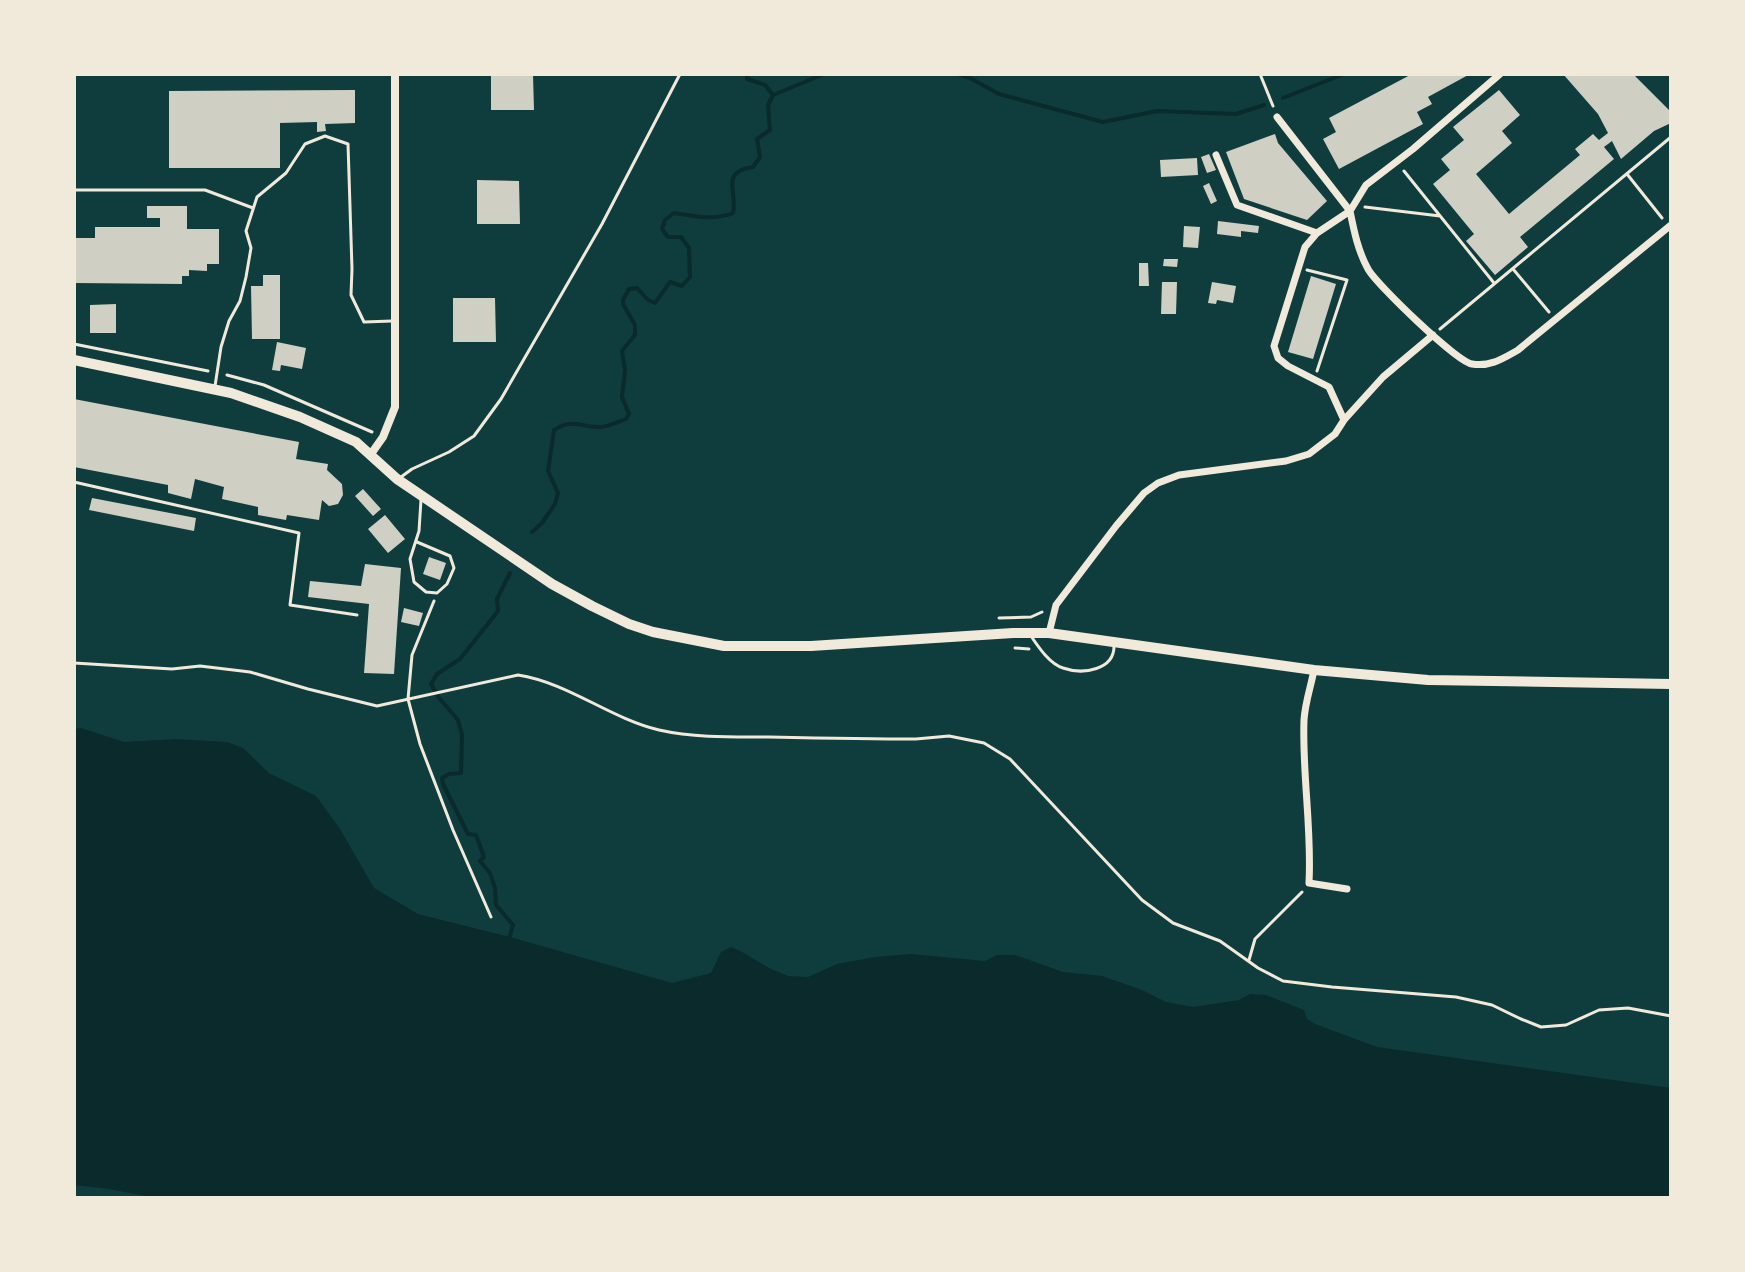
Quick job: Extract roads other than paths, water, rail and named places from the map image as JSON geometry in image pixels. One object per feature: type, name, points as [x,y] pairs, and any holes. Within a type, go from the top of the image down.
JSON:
[{"type":"main road","points":[[74,360],[231,393],[300,417],[356,442],[397,479],[552,584],[629,624],[653,632],[724,646],[811,646],[1049,633],[1314,670],[1428,680],[1671,684]]},
{"type":"street","points":[[371,454],[383,437],[395,407],[395,74]]},
{"type":"street","points":[[1344,420],[1329,387],[1288,366],[1278,358],[1274,346],[1305,247],[1317,233],[1351,208],[1366,185],[1500,74]]},
{"type":"street","points":[[1277,117],[1351,208],[1357,246],[1370,273],[1433,335],[1468,364],[1492,364],[1518,350],[1670,226]]},
{"type":"street","points":[[1216,155],[1237,205],[1317,233]]},
{"type":"street","points":[[1049,633],[1056,605],[1144,493],[1158,483],[1179,475],[1286,461],[1309,454],[1335,434],[1383,377],[1433,335]]},
{"type":"street","points":[[1314,670],[1304,716],[1309,883],[1347,889]]},
{"type":"lane","points":[[397,479],[474,436],[501,399],[602,224],[680,74]]},
{"type":"lane","points":[[215,390],[221,347],[229,321],[240,301],[246,277],[251,248],[246,231],[257,197],[286,173],[305,144],[325,136],[348,144],[351,295],[364,322],[395,321]]},
{"type":"lane","points":[[74,190],[205,190],[253,208]]},
{"type":"lane","points":[[74,482],[299,533],[290,605],[357,615]]},
{"type":"lane","points":[[417,542],[450,556],[454,568],[447,584],[437,593],[426,592],[414,582],[410,559],[417,542],[421,496]]},
{"type":"lane","points":[[1029,633],[1040,651],[1061,668],[1085,672],[1105,664],[1114,652],[1114,642]]},
{"type":"water","points":[[81,728],[124,742],[175,739],[227,742],[243,748],[269,773],[316,796],[340,829],[374,888],[418,914],[672,983],[711,973],[721,952],[731,947],[788,976],[808,977],[837,964],[875,957],[911,954],[985,961],[997,955],[1015,955],[1063,972],[1102,976],[1166,1002],[1193,1007],[1239,1000],[1250,994],[1266,995],[1304,1010],[1307,1019],[1315,1024],[1377,1047],[1671,1088],[1671,1198],[156,1198],[74,1185],[74,729]]},
{"type":"waterway","points":[[532,532],[555,504],[558,493],[548,471],[554,430],[572,424],[606,426],[626,419],[629,414],[622,397],[625,370],[622,351],[635,335],[635,325],[623,304],[629,289],[637,288],[655,303],[670,282],[682,286],[690,277],[689,248],[681,237],[668,237],[662,229],[665,220],[674,213],[711,217],[733,213],[733,178],[736,173],[753,167],[760,157],[757,139],[770,130],[768,105],[773,95],[765,85],[747,79],[747,74]]},
{"type":"waterway","points":[[773,95],[824,74]]},
{"type":"waterway","points":[[958,74],[999,94],[1103,122],[1157,111],[1236,114],[1264,105]]},
{"type":"waterway","points":[[1283,98],[1344,74]]},
{"type":"waterway","points":[[509,939],[513,925],[496,905],[495,888],[490,873],[480,861],[484,857],[476,835],[468,834],[443,784],[442,778],[461,773],[462,735],[458,720],[431,684],[437,674],[460,659],[498,611],[497,599],[510,573]]}]
